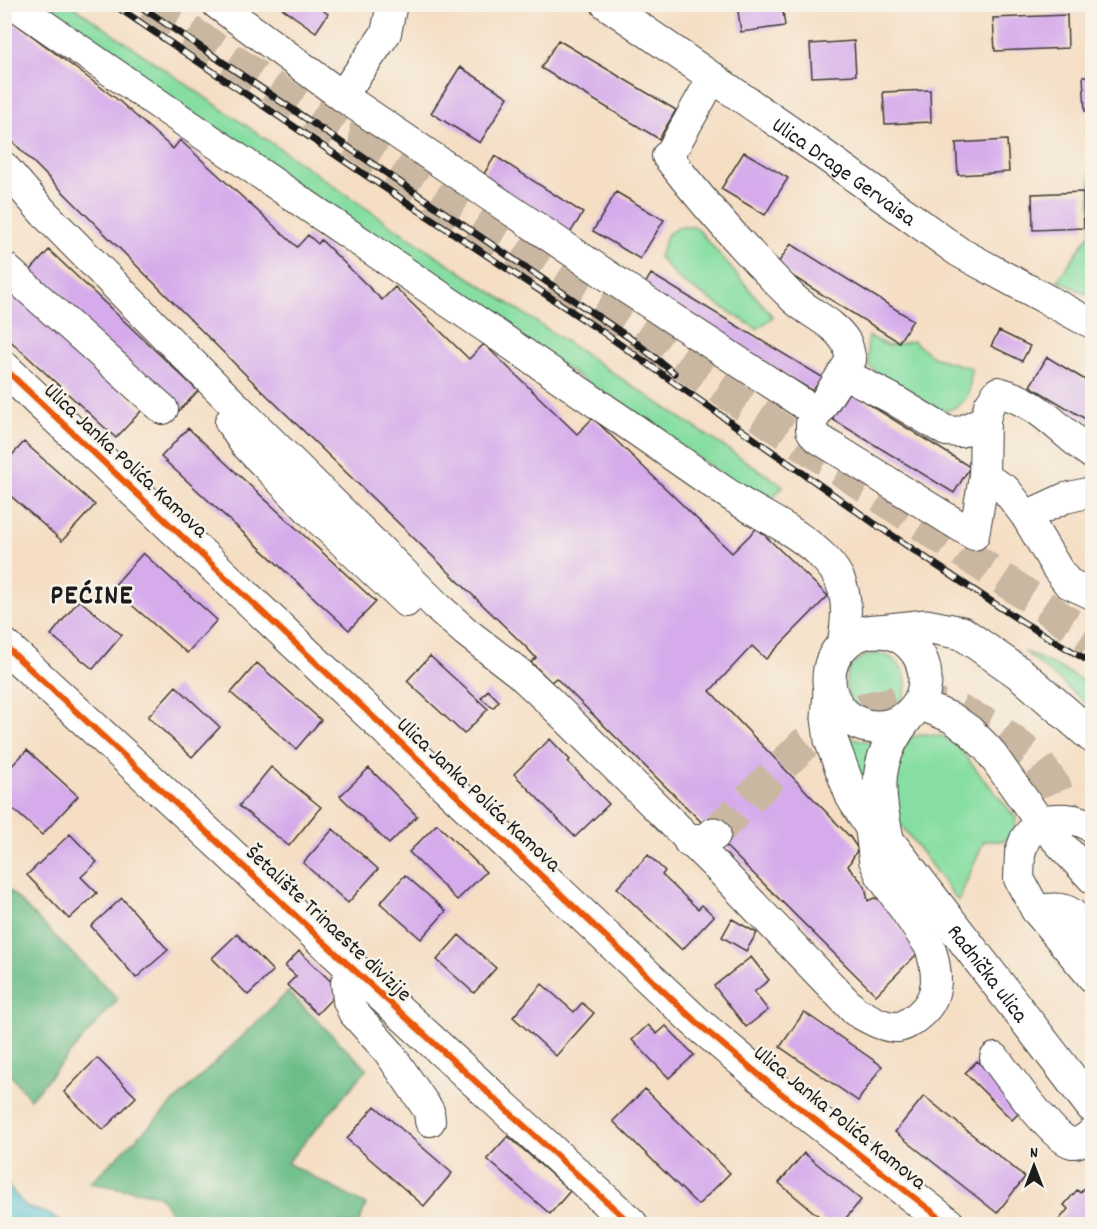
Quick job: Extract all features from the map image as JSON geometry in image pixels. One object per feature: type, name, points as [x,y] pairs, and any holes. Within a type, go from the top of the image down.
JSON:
[{"type":"main road","name":"Ulica Janka Polića Kamova","points":[[4,368],[696,1022],[777,1090],[948,1224]]},
{"type":"main road","points":[[842,647],[853,638],[866,632],[910,626],[940,627],[962,633],[1022,675],[1092,736]]},
{"type":"main road","points":[[830,691],[837,706],[848,718],[862,725],[878,728],[894,725],[917,701],[924,667],[908,642],[895,634],[880,631]]},
{"type":"main road","name":"Radnička ulica","points":[[878,832],[881,769],[894,733],[917,701],[931,666],[944,652],[960,644],[978,643]]},
{"type":"main road","name":"Šetalište Trinaeste divizije","points":[[4,645],[632,1224]]},
{"type":"main road","name":"Radnička ulica","points":[[842,647],[833,660],[829,674],[828,718],[831,740],[852,796],[1092,1106]]},
{"type":"street","points":[[14,4],[313,212],[471,316],[741,502],[803,538],[829,562],[842,586],[847,609],[842,647]]},
{"type":"street","points":[[217,4],[342,96],[629,290],[818,413]]},
{"type":"street","points":[[342,96],[386,33],[392,4]]},
{"type":"street","name":"Ulica Drage Gervaisa","points":[[606,4],[959,252],[1092,323]]},
{"type":"street","points":[[713,77],[667,156],[699,197],[755,260],[796,300],[830,324],[847,342],[851,360],[811,423],[811,430],[816,437],[974,535],[984,477],[985,420],[989,405],[998,392],[1013,396],[1050,418],[1069,438],[1092,454]]},
{"type":"street","points":[[4,167],[44,212],[218,389],[440,608],[466,632],[519,673],[702,837],[855,1011],[879,1024],[898,1027],[912,1021],[928,1008],[935,993],[937,977],[930,947],[880,874],[874,860],[878,832]]},
{"type":"street","points":[[4,194],[44,212]]},
{"type":"street","points":[[4,267],[163,409]]},
{"type":"street","points":[[843,373],[946,431],[960,432],[985,420]]},
{"type":"street","points":[[984,477],[1006,490],[1026,516],[1068,583],[1092,594]]},
{"type":"street","points":[[1026,516],[1065,498],[1092,492]]},
{"type":"street","points":[[917,701],[952,718],[970,731],[988,749],[1039,821],[1092,878]]},
{"type":"street","points":[[1092,828],[1087,823],[1060,817],[1039,821],[1025,839],[1020,854],[1019,879],[1036,910],[1092,977]]},
{"type":"street","points":[[1036,910],[1058,907],[1067,910],[1075,916],[1092,940]]},
{"type":"street","points":[[354,969],[346,982],[348,1001],[353,1012],[388,1051],[429,1111],[430,1121]]},
{"type":"street","points":[[995,1058],[1052,1130],[1071,1143],[1079,1143],[1092,1133]]},
{"type":"green space","points":[[33,5],[71,5],[392,226],[783,486],[767,505]]},
{"type":"green space","points":[[1092,149],[1092,297],[1058,280],[1091,232],[1090,150]]},
{"type":"green space","points":[[679,227],[696,227],[773,317],[757,329],[679,280],[659,257],[668,234]]},
{"type":"green space","points":[[869,336],[888,346],[913,341],[935,358],[971,368],[967,397],[958,405],[942,412],[893,387],[869,366],[867,344]]},
{"type":"green space","points":[[1024,651],[1092,686],[1092,708]]},
{"type":"green space","points":[[876,654],[893,659],[901,667],[906,684],[901,701],[893,709],[876,714],[859,709],[851,701],[846,684],[851,667],[859,659]]},
{"type":"green space","points":[[837,729],[852,738],[875,743],[861,793]]},
{"type":"green space","points":[[923,734],[942,736],[957,746],[1016,818],[1014,832],[1008,839],[984,841],[958,901],[890,810],[895,771],[909,738]]},
{"type":"green space","points":[[4,885],[118,999],[30,1099],[5,1068]]},
{"type":"green space","points":[[288,992],[367,1069],[287,1163],[366,1205],[358,1224],[178,1224],[159,1195],[90,1183]]},
{"type":"water","points":[[4,1181],[26,1207],[49,1214],[62,1224],[5,1224]]},
{"type":"building","points":[[276,4],[314,4],[328,14],[316,32]]},
{"type":"building","points":[[442,4],[459,4],[455,12]]},
{"type":"building","points":[[737,4],[782,4],[785,26],[741,32]]},
{"type":"building","points":[[4,15],[118,100],[173,149],[180,140],[297,247],[308,235],[318,244],[321,240],[382,300],[395,287],[469,359],[484,344],[577,434],[593,418],[732,553],[757,528],[828,596],[766,659],[752,646],[710,691],[850,837],[858,849],[848,866],[865,886],[868,901],[874,898],[882,900],[917,954],[876,995],[556,678],[551,682],[531,662],[536,658],[527,648],[251,380],[4,133]]},
{"type":"building","points":[[1067,15],[1068,48],[995,51],[993,18]]},
{"type":"building","points":[[558,40],[676,110],[659,139],[541,68]]},
{"type":"building","points":[[854,41],[856,75],[812,77],[810,44]]},
{"type":"building","points":[[460,67],[508,97],[480,143],[431,113]]},
{"type":"building","points":[[1083,76],[1092,76],[1092,110],[1085,111]]},
{"type":"building","points":[[930,90],[931,122],[885,124],[883,92]]},
{"type":"building","points":[[1007,140],[1009,172],[958,175],[956,143]]},
{"type":"building","points":[[744,152],[788,178],[765,215],[721,189]]},
{"type":"building","points":[[495,156],[583,213],[570,233],[482,177]]},
{"type":"building","points":[[616,192],[664,220],[640,259],[593,231]]},
{"type":"building","points":[[1083,192],[1084,228],[1033,230],[1032,194]]},
{"type":"building","points":[[791,244],[913,320],[899,342],[776,266]]},
{"type":"building","points":[[49,250],[198,391],[178,412],[29,272]]},
{"type":"building","points":[[651,274],[822,377],[813,391],[642,289]]},
{"type":"building","points":[[4,283],[142,410],[116,438],[4,335]]},
{"type":"building","points":[[999,331],[1030,346],[1022,361],[991,346]]},
{"type":"building","points":[[1047,357],[1092,384],[1092,423],[1030,386]]},
{"type":"building","points":[[849,392],[970,467],[954,493],[832,419]]},
{"type":"building","points":[[188,428],[376,602],[349,630],[161,457]]},
{"type":"building","points":[[24,442],[95,505],[62,541],[4,490],[4,464]]},
{"type":"building","points":[[143,553],[217,620],[187,653],[112,588]]},
{"type":"building","points":[[79,600],[122,635],[93,669],[51,635]]},
{"type":"building","points":[[430,656],[488,709],[464,734],[407,681]]},
{"type":"building","points":[[257,663],[321,720],[296,749],[231,693]]},
{"type":"building","points":[[176,686],[220,727],[192,757],[148,717]]},
{"type":"building","points":[[488,690],[499,701],[493,708],[481,698]]},
{"type":"building","points":[[550,739],[570,760],[568,762],[609,804],[575,837],[514,774]]},
{"type":"building","points":[[27,750],[78,796],[42,835],[4,801],[4,774]]},
{"type":"building","points":[[271,767],[321,807],[289,846],[239,806]]},
{"type":"building","points":[[369,768],[417,816],[389,844],[340,796]]},
{"type":"building","points":[[437,824],[486,872],[457,900],[409,852]]},
{"type":"building","points":[[333,829],[378,869],[348,903],[303,863]]},
{"type":"building","points":[[70,834],[97,862],[81,877],[97,893],[69,919],[27,875]]},
{"type":"building","points":[[648,855],[665,871],[662,875],[698,909],[702,905],[714,916],[682,950],[617,888]]},
{"type":"building","points":[[405,875],[446,911],[421,939],[380,903]]},
{"type":"building","points":[[122,898],[168,950],[136,978],[91,926]]},
{"type":"building","points":[[732,919],[757,933],[746,951],[722,937]]},
{"type":"building","points":[[237,934],[273,971],[248,995],[212,958]]},
{"type":"building","points":[[459,935],[496,968],[474,993],[437,960]]},
{"type":"building","points":[[299,951],[340,990],[317,1014],[287,985],[296,976],[285,966]]},
{"type":"building","points":[[751,957],[769,980],[754,992],[768,1010],[746,1027],[714,986]]},
{"type":"building","points":[[542,984],[574,1012],[582,1003],[594,1013],[556,1056],[513,1017]]},
{"type":"building","points":[[804,1012],[882,1066],[858,1101],[780,1047]]},
{"type":"building","points":[[648,1025],[657,1034],[666,1026],[694,1055],[669,1078],[632,1040]]},
{"type":"building","points":[[97,1058],[136,1097],[103,1130],[64,1092]]},
{"type":"building","points":[[977,1061],[1025,1107],[1012,1120],[965,1073]]},
{"type":"building","points":[[645,1089],[730,1173],[698,1205],[613,1121]]},
{"type":"building","points":[[924,1096],[1025,1177],[997,1213],[895,1132]]},
{"type":"building","points":[[375,1106],[452,1173],[424,1206],[347,1139]]},
{"type":"building","points":[[508,1136],[570,1191],[550,1214],[487,1159]]},
{"type":"building","points":[[804,1153],[861,1200],[841,1224],[828,1224],[779,1183]]},
{"type":"building","points":[[1087,1185],[1092,1189],[1092,1224],[1065,1224],[1059,1220],[1068,1209],[1064,1205],[1077,1190],[1080,1193]]},
{"type":"tunnel","points":[[149,4],[1092,639]]},
{"type":"tunnel","points":[[349,138],[376,140]]},
{"type":"tunnel","points":[[714,834],[804,744],[827,726],[863,709],[903,701],[950,707],[995,728],[1033,757],[1055,787],[1089,879]]},
{"type":"railway","points":[[113,4],[601,331],[875,524],[1024,623],[1092,663]]},
{"type":"railway","points":[[137,4],[634,341],[674,373]]},
{"type":"cycle path","points":[[4,368],[696,1022],[777,1090],[948,1224]]},
{"type":"cycle path","points":[[4,645],[631,1224]]},
{"type":"district","name":"PEĆINE","points":[[92,593]]}]
